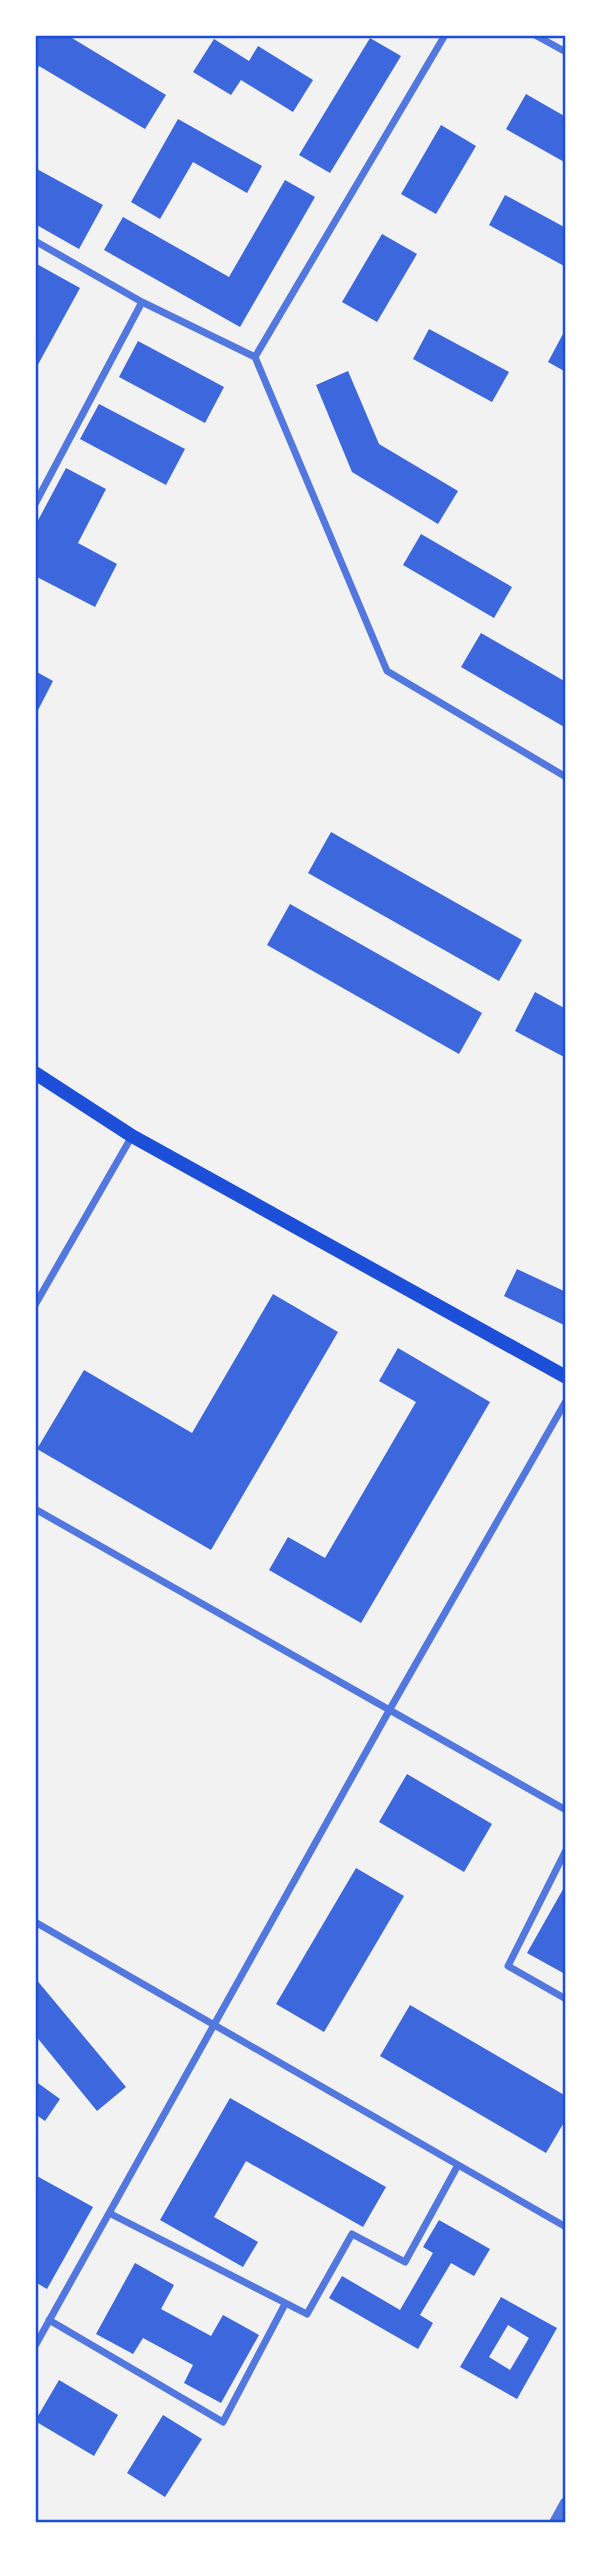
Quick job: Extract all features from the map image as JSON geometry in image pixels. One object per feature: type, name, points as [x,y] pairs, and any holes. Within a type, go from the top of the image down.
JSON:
[{"type":"main road","points":[[35,1073],[132,1136],[566,1377]]},
{"type":"street","points":[[255,357],[445,35]]},
{"type":"street","points":[[536,35],[566,52]]},
{"type":"street","points":[[35,241],[142,302],[255,357],[387,671],[566,777]]},
{"type":"street","points":[[35,504],[142,302]]},
{"type":"street","points":[[35,1306],[132,1136]]},
{"type":"street","points":[[35,2346],[390,1709],[566,1401]]},
{"type":"street","points":[[35,1509],[566,1810]]},
{"type":"street","points":[[566,1850],[508,1966],[566,1999]]},
{"type":"street","points":[[35,1922],[566,2227]]},
{"type":"street","points":[[109,2213],[307,2314],[352,2235],[405,2262],[458,2165]]},
{"type":"street","points":[[49,2320],[223,2422],[285,2304]]},
{"type":"street","points":[[555,2523],[566,2503]]},
{"type":"building","points":[[35,35],[67,35],[166,95],[145,129],[39,66],[35,73]]},
{"type":"building","points":[[370,38],[401,56],[330,173],[299,155]]},
{"type":"building","points":[[214,39],[249,61],[258,46],[313,80],[293,112],[241,80],[231,95],[193,72]]},
{"type":"building","points":[[526,94],[566,117],[566,163],[506,129]]},
{"type":"building","points":[[178,119],[262,166],[247,193],[193,162],[160,219],[131,202]]},
{"type":"building","points":[[441,125],[476,146],[436,214],[401,194]]},
{"type":"building","points":[[35,168],[103,205],[79,249],[35,224]]},
{"type":"building","points":[[285,180],[315,197],[240,327],[104,250],[123,217],[229,277]]},
{"type":"building","points":[[505,195],[566,228],[566,267],[489,225]]},
{"type":"building","points":[[382,234],[417,254],[377,322],[342,302]]},
{"type":"building","points":[[35,263],[80,288],[35,370]]},
{"type":"building","points":[[429,329],[509,372],[492,402],[413,359]]},
{"type":"building","points":[[564,332],[566,333],[566,372],[548,362]]},
{"type":"building","points":[[138,341],[224,387],[205,423],[119,377]]},
{"type":"building","points":[[348,371],[379,444],[458,491],[438,524],[352,472],[316,385]]},
{"type":"building","points":[[99,404],[185,449],[166,485],[80,439]]},
{"type":"building","points":[[66,468],[106,489],[78,543],[117,564],[95,607],[35,576],[35,526]]},
{"type":"building","points":[[421,534],[512,587],[494,618],[403,565]]},
{"type":"building","points":[[481,633],[566,682],[566,728],[461,667]]},
{"type":"building","points":[[35,671],[53,681],[35,716]]},
{"type":"building","points":[[331,832],[522,940],[499,981],[308,873]]},
{"type":"building","points":[[290,904],[482,1013],[459,1054],[267,945]]},
{"type":"building","points":[[535,992],[566,1009],[566,1058],[515,1031]]},
{"type":"building","points":[[517,1269],[566,1292],[566,1326],[504,1296]]},
{"type":"building","points":[[273,1294],[338,1332],[211,1550],[37,1449],[84,1370],[192,1433]]},
{"type":"building","points":[[398,1348],[490,1402],[361,1623],[269,1570],[288,1537],[325,1558],[416,1402],[379,1381]]},
{"type":"building","points":[[407,1774],[492,1824],[464,1872],[379,1822]]},
{"type":"building","points":[[356,1868],[404,1896],[324,2032],[276,2004]]},
{"type":"building","points":[[566,1884],[566,1972],[565,1974],[527,1953]]},
{"type":"building","points":[[35,1978],[126,2087],[97,2111],[35,2035]]},
{"type":"building","points":[[410,2005],[566,2096],[566,2119],[546,2153],[380,2056]]},
{"type":"building","points":[[35,2081],[60,2099],[45,2121],[35,2114]]},
{"type":"building","points":[[230,2098],[386,2187],[363,2227],[246,2161],[214,2217],[258,2242],[243,2267],[160,2220]]},
{"type":"building","points":[[35,2175],[93,2207],[47,2289],[35,2282]]},
{"type":"building","points":[[439,2220],[490,2249],[474,2276],[451,2263],[420,2315],[433,2323],[418,2349],[329,2298],[342,2276],[400,2310],[433,2253],[423,2247]]},
{"type":"building","points":[[135,2263],[174,2285],[161,2309],[211,2336],[223,2315],[259,2335],[221,2403],[184,2383],[193,2365],[143,2338],[133,2354],[96,2334]]},
{"type":"building","points":[[501,2297],[557,2328],[517,2399],[460,2367]],"holes":[[[508,2325],[529,2338],[510,2370],[489,2357]]]},
{"type":"building","points":[[59,2380],[118,2415],[94,2456],[35,2421]]},
{"type":"building","points":[[163,2415],[202,2439],[165,2497],[127,2473]]}]
